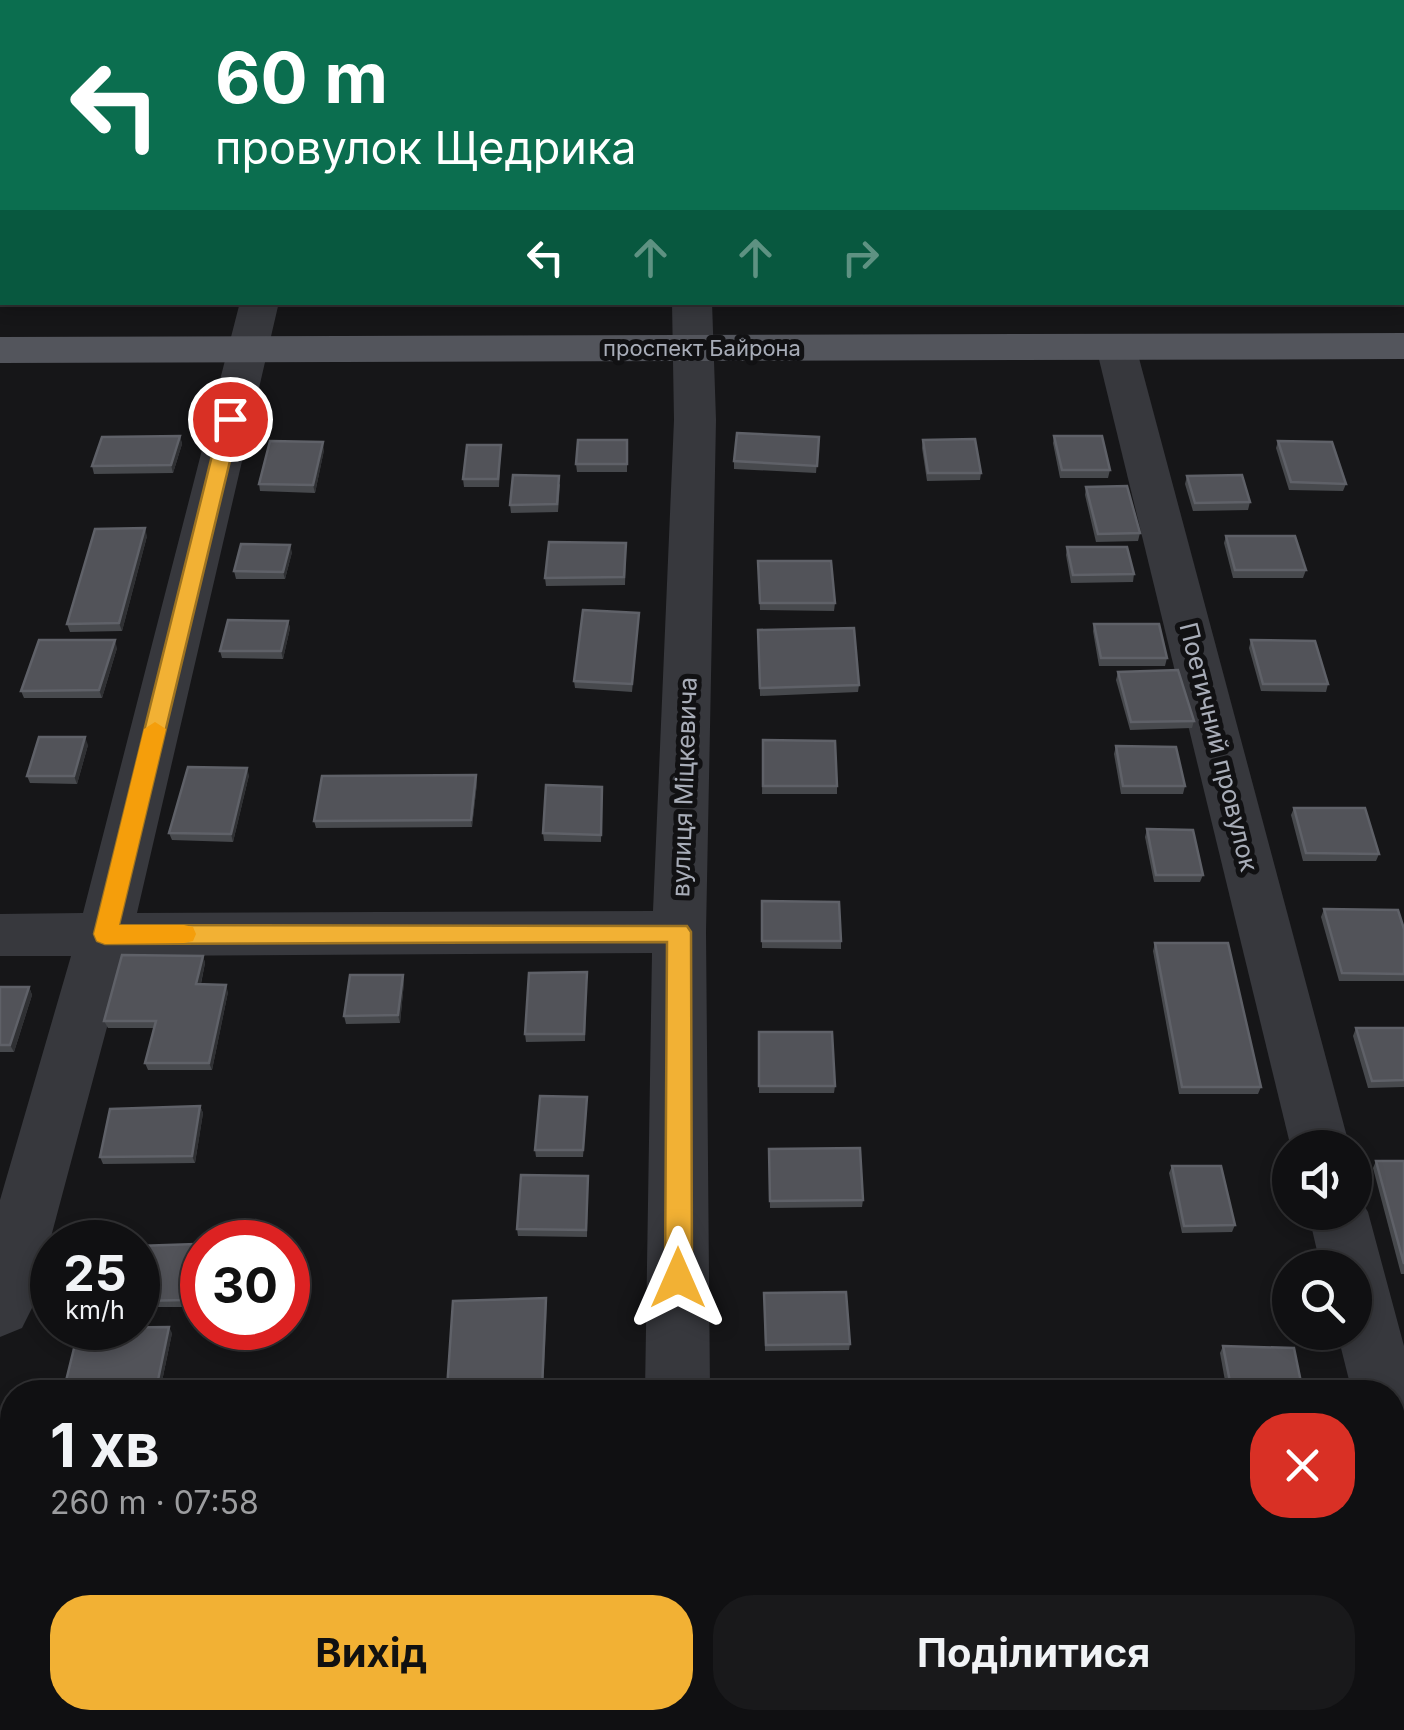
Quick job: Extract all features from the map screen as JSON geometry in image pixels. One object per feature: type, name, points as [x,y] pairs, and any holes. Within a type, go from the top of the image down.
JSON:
[{"type":"main road","name":"проспект Байрона","points":[[0,350],[254,326],[693,325],[1116,347],[1404,346]]},
{"type":"street","name":"вулиця Міцкевича","points":[[678,1380],[679,932],[695,420],[693,325]]},
{"type":"street","points":[[0,1308],[105,934],[254,326]]},
{"type":"street","name":"Поетичний провулок","points":[[1116,347],[1316,1130]]},
{"type":"street","points":[[0,935],[679,932]]},
{"type":"street","points":[[1372,1346],[1381,1380]]},
{"type":"building","points":[[737,433],[819,437],[817,466],[734,461]]},
{"type":"building","points":[[180,436],[171,465],[92,466],[102,437]]},
{"type":"building","points":[[1054,436],[1102,436],[1110,470],[1062,470]]},
{"type":"building","points":[[975,439],[981,473],[928,473],[923,440]]},
{"type":"building","points":[[578,440],[627,440],[627,464],[576,464]]},
{"type":"building","points":[[270,441],[323,442],[313,485],[259,484]]},
{"type":"building","points":[[1278,441],[1332,442],[1346,484],[1291,482]]},
{"type":"building","points":[[467,445],[501,445],[498,479],[463,479]]},
{"type":"building","points":[[513,475],[559,476],[557,504],[510,505]]},
{"type":"building","points":[[1242,475],[1250,502],[1195,503],[1187,476]]},
{"type":"building","points":[[1127,486],[1140,533],[1098,534],[1086,487]]},
{"type":"building","points":[[145,528],[119,623],[67,624],[95,529]]},
{"type":"building","points":[[1226,536],[1295,536],[1306,570],[1235,570]]},
{"type":"building","points":[[549,542],[626,543],[624,577],[545,578]]},
{"type":"building","points":[[241,544],[290,545],[283,572],[234,571]]},
{"type":"building","points":[[1067,547],[1127,547],[1134,574],[1073,575]]},
{"type":"building","points":[[758,561],[831,561],[835,603],[760,603]]},
{"type":"building","points":[[583,610],[639,613],[632,684],[574,681]]},
{"type":"building","points":[[228,620],[288,621],[281,651],[220,651]]},
{"type":"building","points":[[1094,624],[1159,624],[1167,658],[1101,658]]},
{"type":"building","points":[[854,628],[859,685],[760,688],[758,630]]},
{"type":"building","points":[[39,640],[115,640],[99,690],[21,691]]},
{"type":"building","points":[[1251,640],[1315,641],[1328,684],[1263,684]]},
{"type":"building","points":[[1178,670],[1194,721],[1131,722],[1118,672]]},
{"type":"building","points":[[39,737],[85,737],[74,776],[27,776]]},
{"type":"building","points":[[763,740],[835,741],[837,786],[763,786]]},
{"type":"building","points":[[1116,746],[1176,747],[1185,786],[1123,786]]},
{"type":"building","points":[[188,767],[247,768],[231,834],[169,833]]},
{"type":"building","points":[[476,775],[471,820],[314,821],[322,776]]},
{"type":"building","points":[[546,785],[602,787],[601,835],[543,833]]},
{"type":"building","points":[[1294,808],[1365,808],[1379,854],[1306,853]]},
{"type":"building","points":[[1147,829],[1193,830],[1203,875],[1156,875]]},
{"type":"building","points":[[762,901],[839,902],[841,941],[762,941]]},
{"type":"building","points":[[1324,909],[1398,910],[1404,929],[1404,974],[1342,973]]},
{"type":"building","points":[[1155,943],[1228,943],[1261,1087],[1182,1087]]},
{"type":"building","points":[[122,955],[203,956],[196,984],[226,985],[209,1063],[145,1063],[156,1021],[104,1021]]},
{"type":"building","points":[[587,972],[584,1034],[525,1034],[529,973]]},
{"type":"building","points":[[350,975],[403,975],[398,1015],[344,1016]]},
{"type":"building","points":[[0,987],[29,987],[10,1045],[0,1045]]},
{"type":"building","points":[[1356,1028],[1404,1028],[1404,1080],[1372,1081]]},
{"type":"building","points":[[759,1032],[832,1032],[835,1086],[759,1086]]},
{"type":"building","points":[[540,1096],[587,1097],[583,1150],[535,1150]]},
{"type":"building","points":[[200,1106],[192,1156],[100,1157],[110,1109]]},
{"type":"building","points":[[860,1148],[863,1200],[770,1201],[769,1149]]},
{"type":"building","points":[[1376,1161],[1404,1161],[1404,1264]]},
{"type":"building","points":[[1172,1166],[1221,1166],[1235,1225],[1184,1226]]},
{"type":"building","points":[[521,1175],[588,1176],[586,1230],[517,1229]]},
{"type":"building","points":[[160,1245],[180,1245],[180,1300],[160,1301]]},
{"type":"building","points":[[846,1292],[850,1344],[766,1345],[764,1293]]},
{"type":"building","points":[[546,1298],[542,1380],[448,1380],[453,1301]]},
{"type":"building","points":[[160,1327],[169,1327],[158,1380],[66,1380],[74,1350],[160,1350]]},
{"type":"building","points":[[1223,1346],[1294,1350],[1301,1380],[1230,1380]]},
{"type":"slow traffic","points":[[155,729],[105,934],[184,934]]},
{"type":"route","points":[[230,419],[105,934],[679,932],[678,1278]]}]
